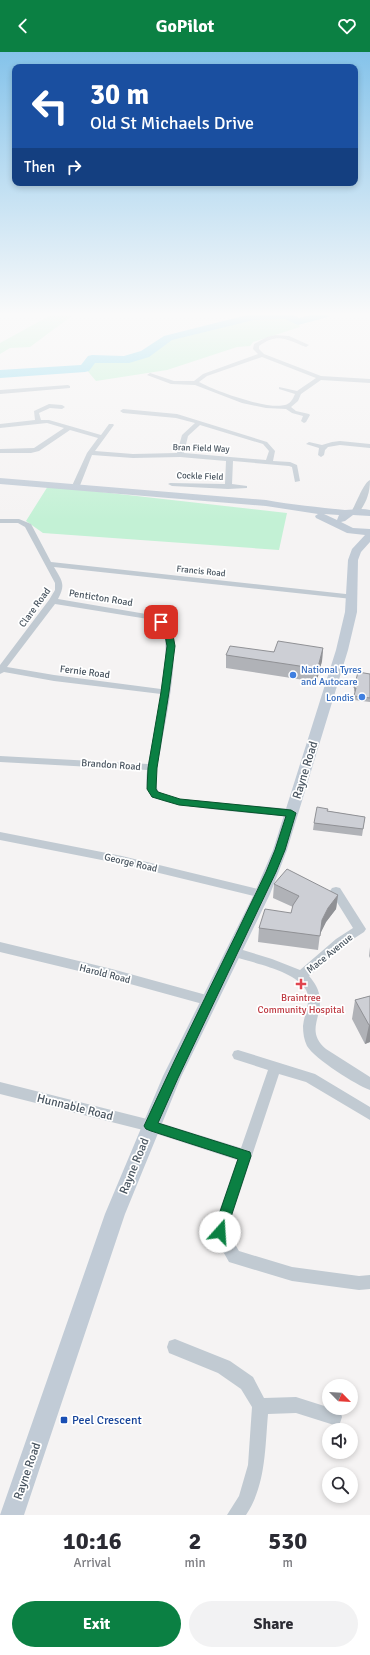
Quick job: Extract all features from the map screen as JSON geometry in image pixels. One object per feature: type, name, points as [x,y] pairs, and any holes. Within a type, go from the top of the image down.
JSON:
[{"type":"main road","points":[[0,481],[266,502],[300,509],[370,513]]},
{"type":"main road","points":[[300,509],[331,520],[347,528],[370,532]]},
{"type":"main road","points":[[347,528],[341,523],[341,519],[351,513]]},
{"type":"main road","name":"Rayne Road","points":[[12,1515],[115,1214],[172,1076],[262,894],[280,850],[342,650],[351,612],[352,567],[356,551],[356,538],[347,528]]},
{"type":"main road","points":[[356,551],[370,536]]},
{"type":"street","points":[[196,383],[203,387],[260,406],[272,408],[287,407],[294,403],[298,393],[312,383]]},
{"type":"street","points":[[0,392],[21,392],[35,389],[68,387]]},
{"type":"street","points":[[281,388],[298,393]]},
{"type":"street","points":[[38,421],[36,412],[49,406],[62,407]]},
{"type":"street","points":[[287,407],[294,412],[307,416],[304,421]]},
{"type":"street","points":[[123,410],[176,416],[265,442],[272,451],[269,462]]},
{"type":"street","points":[[0,426],[38,421],[53,422],[68,428],[101,437]]},
{"type":"street","points":[[180,455],[185,435],[199,423]]},
{"type":"street","points":[[75,488],[90,453],[101,437],[107,432],[110,425]]},
{"type":"street","points":[[0,451],[34,450],[46,445],[56,435],[68,428]]},
{"type":"street","points":[[309,444],[322,447],[335,443],[370,446]]},
{"type":"street","points":[[321,455],[320,450],[322,447]]},
{"type":"street","name":"Bran Field Way","points":[[90,453],[133,456],[180,455],[269,462],[295,466],[297,481]]},
{"type":"street","name":"Cockle Field","points":[[228,487],[230,458]]},
{"type":"street","points":[[351,513],[359,507],[370,483]]},
{"type":"street","name":"Cockle Field","points":[[172,484],[245,487]]},
{"type":"street","points":[[366,494],[370,507]]},
{"type":"street","name":"Clare Road","points":[[0,521],[23,518],[58,583],[59,590],[53,601],[1,670]]},
{"type":"street","name":"Francis Road","points":[[48,564],[352,597]]},
{"type":"street","name":"Penticton Road","points":[[53,601],[137,614],[161,622],[169,635],[171,646],[152,768]]},
{"type":"street","name":"Fernie Road","points":[[1,670],[165,692]]},
{"type":"street","name":"Brandon Road","points":[[0,759],[139,766],[152,768],[151,789],[155,795],[164,798],[179,802],[291,813]]},
{"type":"street","name":"George Road","points":[[0,836],[122,860],[262,894]]},
{"type":"street","name":"Mace Avenue","points":[[301,976],[340,942],[360,929],[336,891]]},
{"type":"street","name":"Harold Road","points":[[0,947],[112,974],[210,1001]]},
{"type":"street","points":[[233,952],[288,969],[309,982],[314,996],[308,1025],[313,1044],[325,1055],[370,1084]]},
{"type":"street","points":[[238,1055],[310,1078],[370,1114]]},
{"type":"street","points":[[275,1067],[220,1232],[234,1257],[292,1274],[359,1283],[370,1282]]},
{"type":"street","name":"Hunnable Road","points":[[0,1088],[151,1126],[245,1156]]},
{"type":"street","points":[[175,1347],[224,1367],[246,1383],[260,1406],[256,1465],[246,1500],[236,1515]]},
{"type":"street","points":[[260,1406],[296,1405],[334,1417]]},
{"type":"green space","points":[[48,486],[287,513],[279,550],[43,533],[26,521]]},
{"type":"building","points":[[278,641],[323,648],[317,671],[305,669],[306,667],[226,655],[230,646],[274,652]]},
{"type":"building","points":[[358,672],[370,674],[370,698],[354,696],[356,688],[354,688]]},
{"type":"building","points":[[317,807],[328,809],[327,811],[365,817],[363,829],[314,823]]},
{"type":"building","points":[[287,869],[338,895],[328,908],[322,920],[320,936],[259,928],[265,909],[291,913],[293,905],[299,896],[274,884]]},
{"type":"building","points":[[370,996],[370,1025],[369,1025],[355,1000]]},
{"type":"place","name":"National Tyres and Autocare","points":[[293,675]]},
{"type":"place","name":"Londis","points":[[362,697]]},
{"type":"place","name":"Braintree Community Hospital","points":[[301,984]]},
{"type":"place","name":"Peel Crescent","points":[[64,1420]]},
{"type":"route","points":[[161,622],[169,635],[171,646],[152,768],[151,789],[155,795],[179,802],[291,813],[280,850],[262,894],[172,1076],[151,1126],[245,1156],[220,1232]]}]
